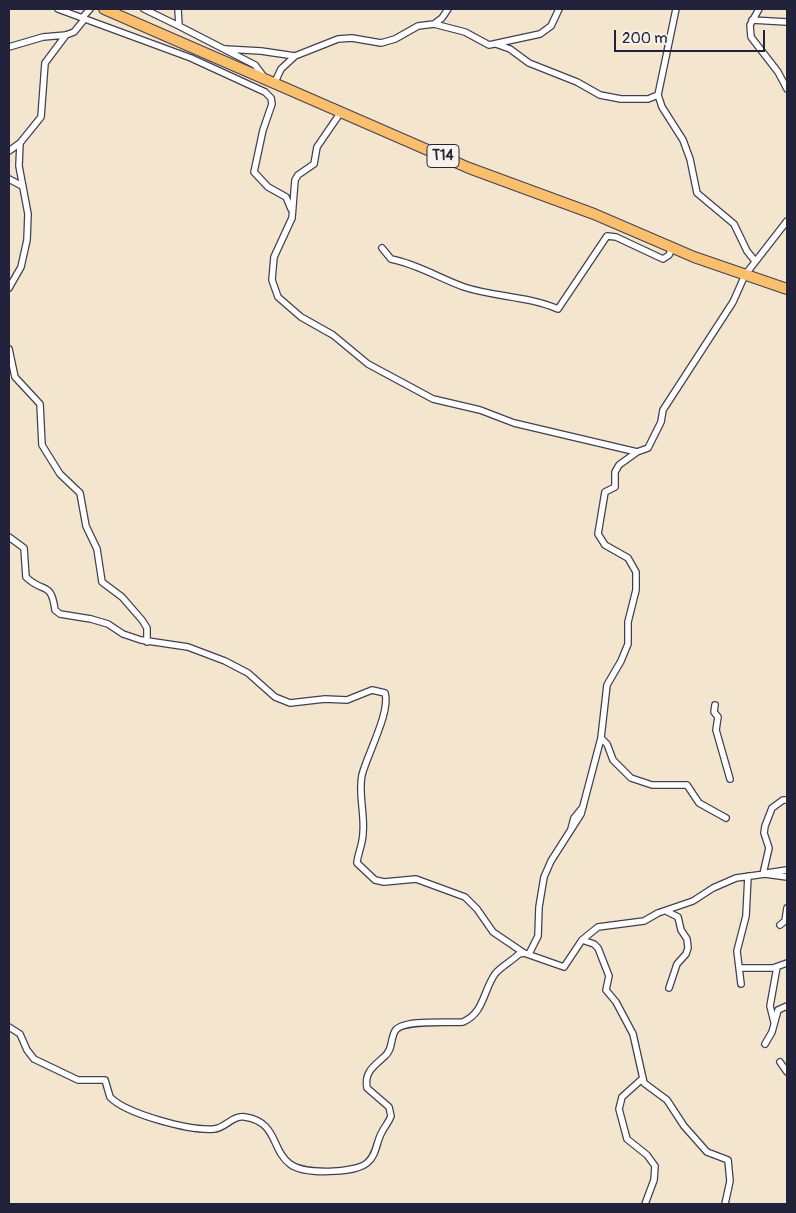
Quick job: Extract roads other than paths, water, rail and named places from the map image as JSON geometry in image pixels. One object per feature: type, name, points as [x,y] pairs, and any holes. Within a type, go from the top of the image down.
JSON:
[{"type":"highway","name":"T14","points":[[104,9],[264,77],[469,168],[594,214],[672,248],[787,289]]},
{"type":"street","points":[[58,9],[208,64],[258,87],[268,95],[272,104],[254,172],[268,187],[286,197],[292,211]]},
{"type":"street","points":[[9,151],[20,142],[41,117],[45,63],[66,35],[78,28],[83,21],[82,18],[90,9]]},
{"type":"street","points":[[144,9],[166,18],[255,65],[264,77]]},
{"type":"street","points":[[166,18],[178,9]]},
{"type":"street","points":[[178,9],[179,26]]},
{"type":"street","points":[[434,24],[442,18],[448,9]]},
{"type":"street","points":[[274,82],[281,68],[295,56],[338,39],[352,38],[377,44],[395,39],[418,26],[434,24],[465,32],[484,44],[494,43],[540,34],[551,26],[558,9]]},
{"type":"street","points":[[676,9],[658,95],[662,107],[683,140],[690,159],[697,193],[734,224],[747,251],[755,262]]},
{"type":"street","points":[[759,9],[752,20],[751,37],[778,72],[787,89]]},
{"type":"street","points":[[752,20],[787,22]]},
{"type":"street","points":[[9,46],[43,36],[66,35]]},
{"type":"street","points":[[494,43],[510,49],[529,63],[576,82],[600,95],[621,99],[648,99],[658,95]]},
{"type":"street","points":[[225,49],[260,50],[295,56]]},
{"type":"street","points":[[341,112],[318,147],[314,164],[298,175],[296,180],[291,222],[274,256],[272,280],[275,293],[301,317],[332,335],[364,362],[442,402],[480,410],[524,426],[637,452],[643,451],[651,444],[661,422],[663,410],[671,401],[733,302],[744,275],[787,221]]},
{"type":"street","points":[[9,288],[18,276],[25,252],[28,214],[22,186],[20,142]]},
{"type":"street","points":[[9,179],[22,186]]},
{"type":"street","points":[[382,248],[391,259],[405,262],[464,287],[541,302],[558,309],[607,236],[616,237],[663,259],[669,255],[672,248]]},
{"type":"street","points":[[9,349],[14,377],[40,404],[40,440],[44,450],[60,474],[80,493],[86,526],[97,549],[102,582],[122,597],[142,620],[147,628],[147,642]]},
{"type":"street","points":[[9,1027],[20,1034],[27,1050],[34,1059],[78,1080],[106,1080],[110,1097],[127,1110],[164,1122],[207,1128],[220,1128],[234,1118],[246,1117],[259,1121],[268,1129],[286,1160],[296,1168],[313,1172],[358,1168],[373,1157],[382,1131],[391,1116],[389,1108],[370,1092],[366,1082],[370,1070],[389,1050],[395,1031],[407,1024],[451,1023],[469,1019],[479,1008],[496,972],[526,953],[538,936],[539,907],[544,878],[551,861],[579,820],[601,738],[605,693],[626,652],[637,578],[633,565],[628,558],[601,542],[598,527],[602,517],[605,492],[616,484],[616,469],[637,452]]},
{"type":"street","points":[[9,537],[24,548],[26,577],[51,592],[57,612],[101,622],[123,634],[147,642],[181,646],[225,661],[248,672],[275,697],[290,703],[329,699],[347,700],[372,690],[385,693],[384,710],[362,776],[364,831],[362,849],[357,863],[375,880],[384,882],[416,879],[457,893],[477,909],[493,932],[526,953],[544,961],[564,967],[582,940],[598,928],[641,922],[686,904],[731,879],[787,870]]},
{"type":"street","points":[[715,705],[714,712],[718,717],[716,730],[730,779]]},
{"type":"street","points":[[601,738],[607,744],[613,760],[631,778],[652,785],[686,784],[703,806],[726,818]]},
{"type":"street","points":[[763,874],[769,848],[764,833],[765,826],[772,808],[783,800],[787,800]]},
{"type":"street","points":[[763,874],[787,877]]},
{"type":"street","points":[[741,984],[737,951],[746,916],[748,876]]},
{"type":"street","points":[[677,916],[686,904]]},
{"type":"street","points":[[780,925],[785,920],[787,908]]},
{"type":"street","points":[[666,911],[677,916],[688,939],[686,954],[677,964],[669,988]]},
{"type":"street","points":[[582,940],[593,943],[598,948],[601,960],[609,974],[606,990],[616,1002],[633,1034],[642,1079],[647,1086],[667,1100],[684,1126],[707,1152],[728,1160],[730,1181],[725,1204]]},
{"type":"street","points":[[739,968],[777,967],[787,962]]},
{"type":"street","points":[[774,1022],[770,1006],[777,967]]},
{"type":"street","points":[[765,1044],[772,1032],[779,1008],[787,1006]]},
{"type":"street","points":[[780,1062],[787,1072]]},
{"type":"street","points":[[642,1079],[622,1097],[619,1109],[627,1139],[647,1155],[655,1166],[654,1180],[645,1204]]}]
